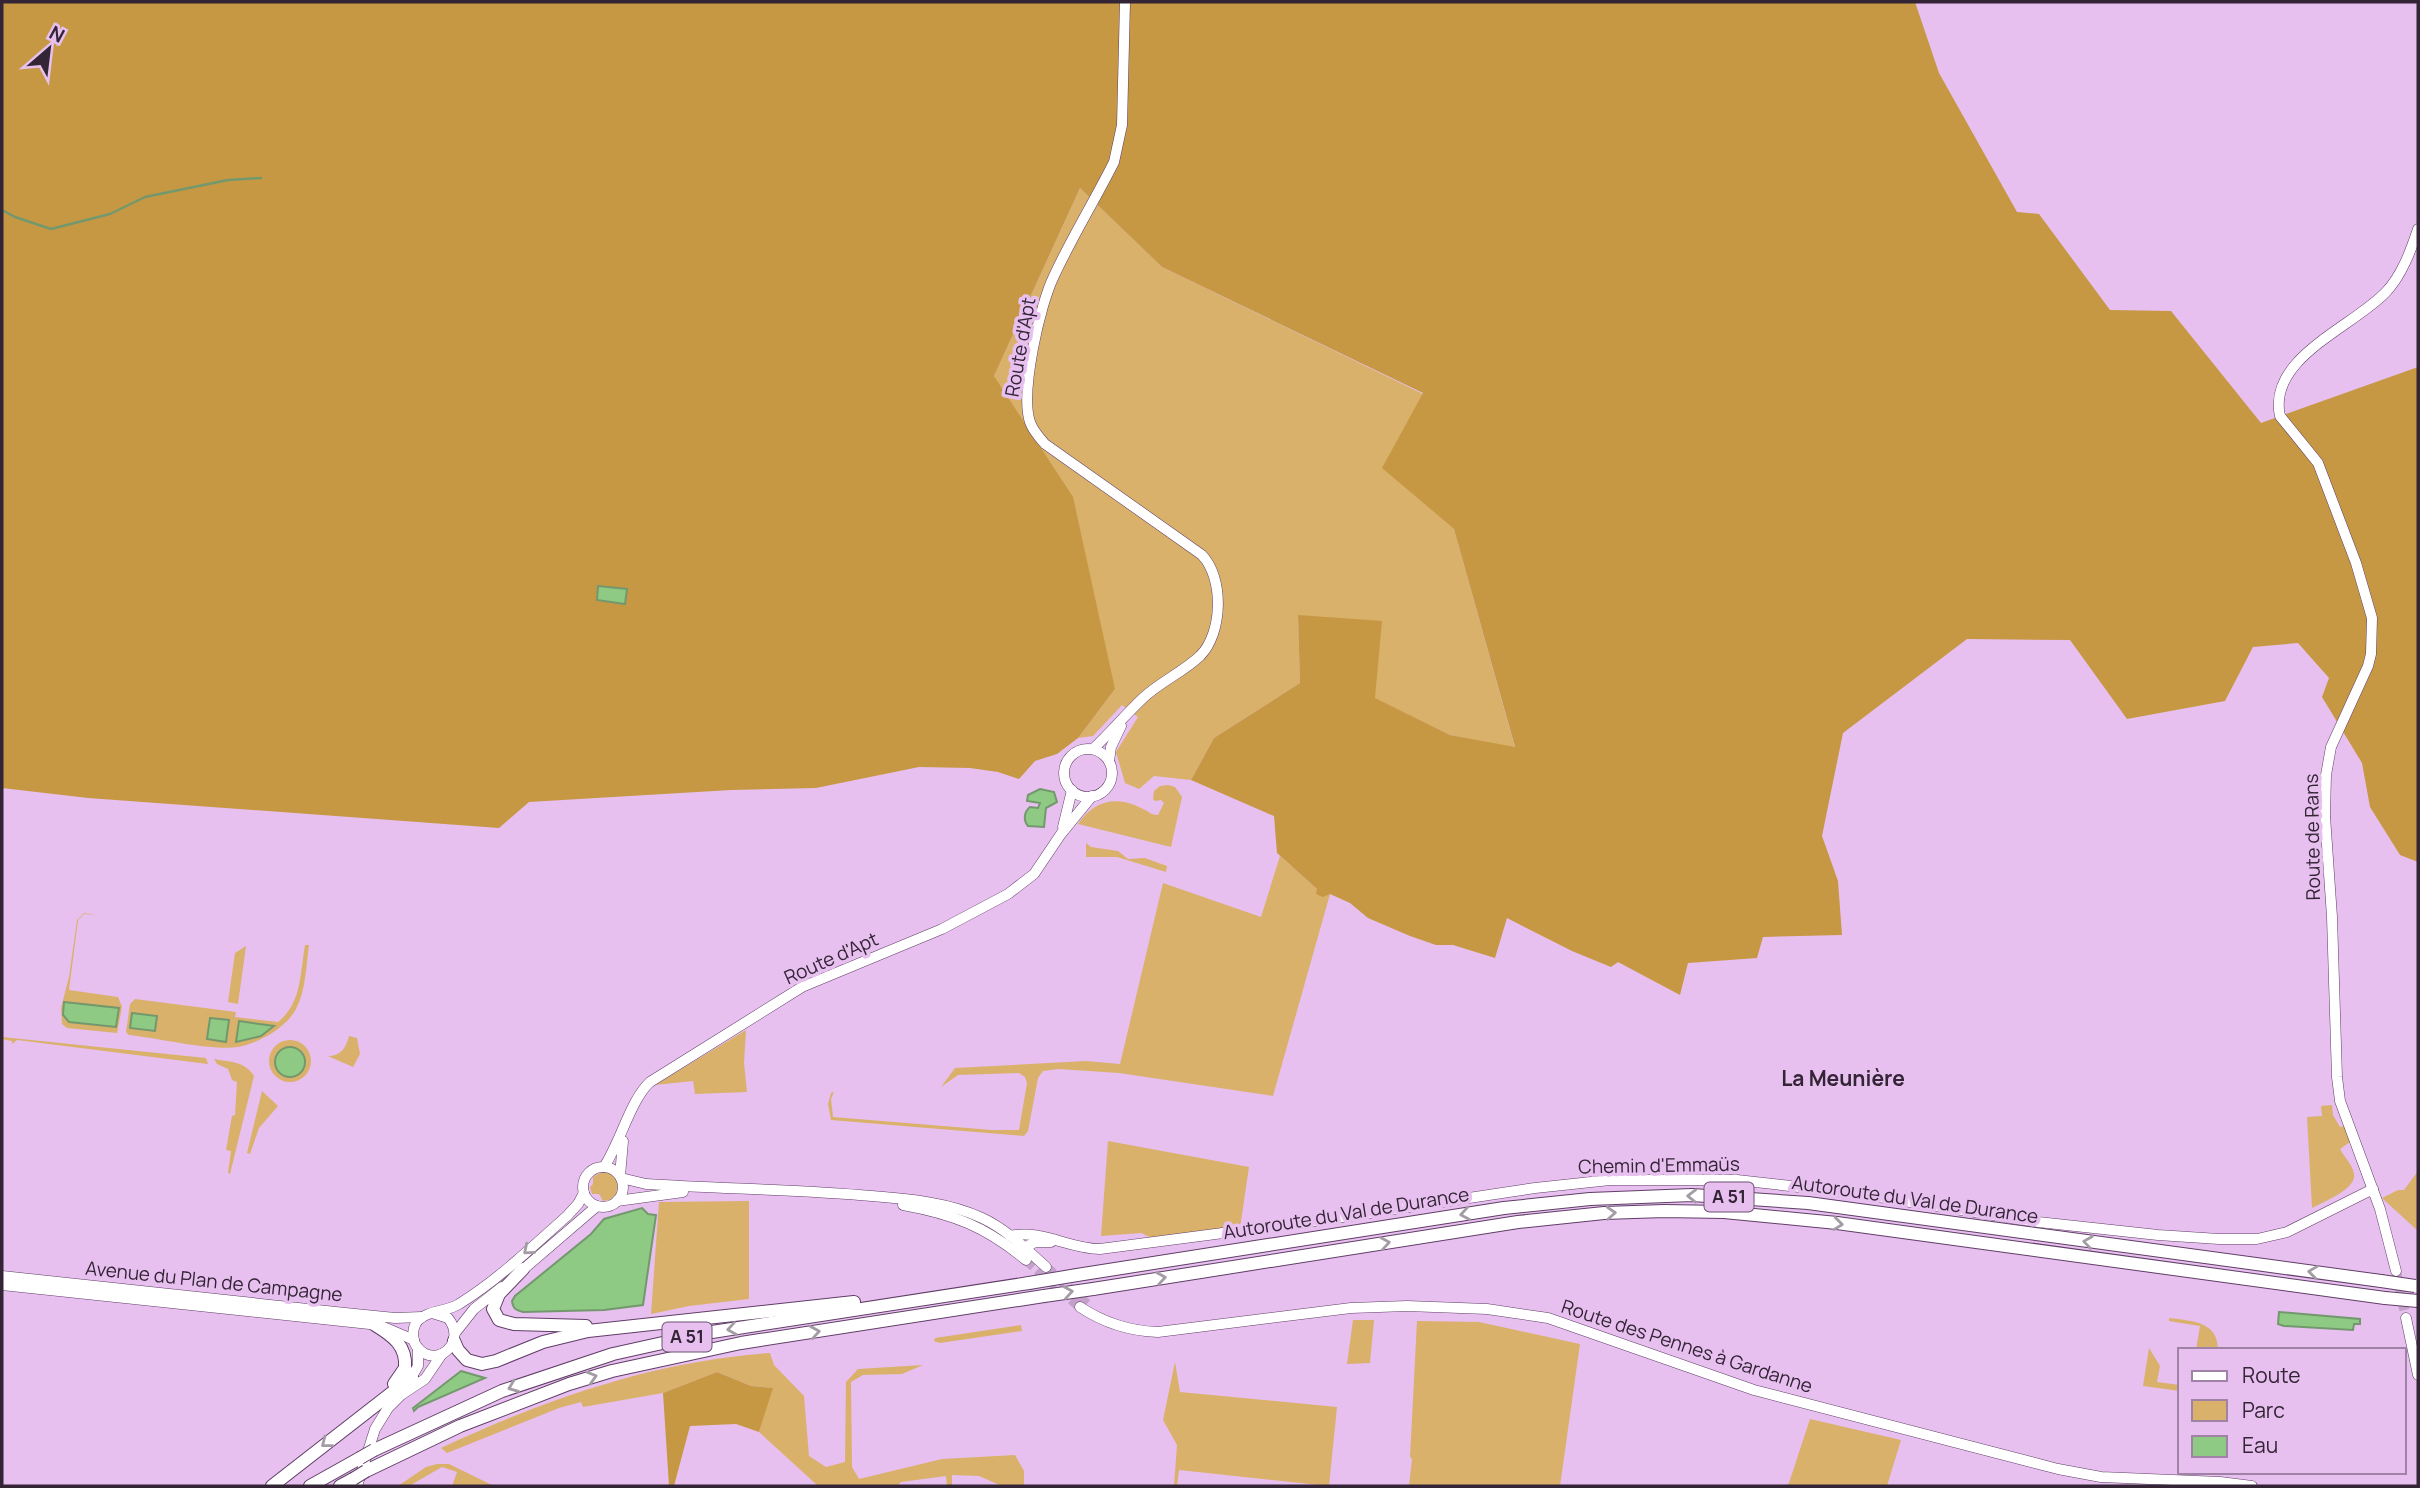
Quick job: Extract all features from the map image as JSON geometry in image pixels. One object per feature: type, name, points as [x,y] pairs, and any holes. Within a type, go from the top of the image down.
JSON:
[{"type":"highway","name":"Autoroute du Val de Durance","points":[[310,1486],[424,1425],[502,1391],[613,1354],[712,1332],[1513,1207],[1612,1198],[1692,1195],[1818,1205],[2417,1286]]},
{"type":"highway","name":"Autoroute du Val de Durance","points":[[340,1486],[359,1481],[460,1426],[569,1384],[640,1364],[741,1343],[1518,1222],[1604,1213],[1724,1212],[1816,1221],[2418,1301]]},
{"type":"highway","points":[[523,1269],[495,1300],[495,1313],[504,1322],[589,1326],[664,1323]]},
{"type":"highway","points":[[455,1337],[458,1350],[467,1360],[482,1364],[566,1335],[1023,1284]]},
{"type":"highway","points":[[375,1325],[400,1343],[406,1363],[402,1375],[380,1401]]},
{"type":"highway","points":[[272,1486],[412,1377]]},
{"type":"main road","name":"Route d'Apt","points":[[1093,749],[1152,691],[1202,654],[1209,644],[1218,599],[1216,576],[1208,561],[1177,535],[1045,444],[1030,422],[1028,389],[1043,303],[1050,284],[1114,162],[1119,144],[1125,2]]},
{"type":"main road","name":"Route de Rans","points":[[2396,1271],[2373,1189],[2346,1117],[2337,1077],[2332,917],[2325,816],[2326,775],[2331,747],[2368,666],[2372,618],[2357,563],[2319,463],[2280,416],[2277,406],[2281,385],[2287,373],[2301,358],[2374,305],[2389,289],[2410,253],[2418,229]]},
{"type":"main road","name":"Route d'Apt","points":[[1109,761],[1115,737],[1129,712]]},
{"type":"main road","points":[[1093,749],[1105,755],[1109,761],[1112,771],[1107,788],[1092,796],[1081,796],[1072,790],[1064,776],[1067,761],[1079,750],[1093,749]]},
{"type":"main road","name":"Route d'Apt","points":[[1061,834],[1072,790]]},
{"type":"main road","name":"Route d'Apt","points":[[604,1167],[640,1092],[663,1073],[802,987],[942,929],[1008,894],[1034,874],[1061,834],[1092,796]]},
{"type":"main road","name":"Route d'Apt","points":[[620,1177],[620,1154],[625,1127]]},
{"type":"main road","points":[[722,1189],[659,1193],[617,1201],[608,1206],[597,1206],[587,1198],[583,1185],[589,1173],[604,1167],[610,1168],[620,1177],[646,1184],[834,1192],[909,1199],[981,1217],[1010,1236],[1046,1266]]},
{"type":"main road","points":[[617,1201],[623,1190],[620,1177]]},
{"type":"main road","name":"Chemin d'Emmaüs","points":[[1010,1236],[1028,1234],[1082,1248],[1100,1249],[1574,1183],[1707,1178],[1853,1193],[2038,1222],[2158,1235],[2257,1239],[2287,1233],[2373,1189]]},
{"type":"main road","points":[[401,1395],[418,1366],[413,1332],[416,1323],[427,1315],[451,1309],[467,1299],[570,1214],[584,1192]]},
{"type":"main road","points":[[834,1192],[913,1207],[970,1223],[996,1237],[1026,1260]]},
{"type":"main road","points":[[416,1344],[433,1356],[450,1349],[474,1309],[597,1206]]},
{"type":"main road","points":[[1024,1248],[1042,1241],[1062,1242]]},
{"type":"main road","name":"Avenue du Plan de Campagne","points":[[2,1276],[395,1318],[427,1315]]},
{"type":"main road","name":"Avenue du Plan de Campagne","points":[[2,1285],[375,1325],[394,1330],[416,1344]]},
{"type":"main road","name":"Route des Pennes à Gardanne","points":[[1083,1305],[1136,1324],[1160,1326],[1225,1323],[1351,1308],[1407,1306],[1487,1309],[1548,1318],[1754,1390],[2058,1469],[2102,1477],[2252,1486]]},
{"type":"main road","points":[[427,1315],[448,1318],[455,1337]]},
{"type":"main road","points":[[2406,1318],[2418,1375]]},
{"type":"main road","points":[[359,1481],[375,1429],[388,1408],[401,1395],[425,1379],[442,1354]]},
{"type":"green space","points":[[1080,188],[1162,267],[1423,394],[1383,468],[1454,529],[1515,748],[1450,735],[1374,698],[1298,615],[1300,683],[1214,738],[1191,780],[1154,776],[1139,789],[1125,783],[1116,752],[1138,717],[1122,705],[1093,736],[1078,738],[1115,689],[994,376]]},
{"type":"green space","points":[[1160,786],[1175,787],[1182,797],[1171,847],[1078,824],[1099,805],[1115,801],[1158,815],[1164,803],[1153,799],[1154,791]]},
{"type":"green space","points":[[1086,843],[1091,847],[1118,851],[1128,859],[1145,858],[1167,866],[1166,872],[1117,857],[1086,857]]},
{"type":"green space","points":[[1280,856],[1317,889],[1330,894],[1273,1096],[1119,1073],[1058,1069],[1043,1071],[1038,1078],[1028,1131],[1024,1136],[831,1120],[828,1104],[831,1093],[834,1092],[831,1099],[833,1117],[1019,1130],[1027,1083],[1025,1077],[1019,1073],[958,1075],[941,1087],[955,1068],[1086,1061],[1120,1064],[1163,883],[1261,917]]},
{"type":"green space","points":[[84,913],[96,915],[84,914],[78,920],[69,990],[118,997],[122,1007],[117,1033],[67,1028],[62,1024],[61,1008],[69,977],[77,920]]},
{"type":"green space","points":[[305,945],[309,945],[305,978],[296,1009],[279,1028],[255,1042],[238,1047],[214,1047],[129,1035],[126,1032],[130,1004],[135,999],[236,1012],[235,1017],[278,1022],[296,997]]},
{"type":"green space","points":[[246,946],[238,1004],[228,1002],[235,953]]},
{"type":"green space","points":[[746,1030],[744,1063],[747,1092],[695,1094],[693,1081],[655,1085]]},
{"type":"green space","points":[[349,1036],[357,1038],[360,1054],[353,1067],[328,1056],[336,1055],[342,1050]]},
{"type":"green space","points":[[2,1037],[206,1058],[208,1064],[17,1040],[12,1044],[12,1041]]},
{"type":"green space","points":[[290,1040],[305,1046],[311,1061],[305,1076],[290,1082],[275,1076],[269,1061],[275,1046]]},
{"type":"green space","points":[[214,1059],[246,1067],[254,1076],[230,1174],[231,1151],[226,1150],[232,1116],[235,1115],[237,1082],[232,1080],[228,1069],[217,1064]]},
{"type":"green space","points":[[262,1091],[278,1106],[259,1128],[250,1154],[247,1153]]},
{"type":"green space","points":[[2332,1105],[2333,1115],[2340,1127],[2345,1126],[2350,1142],[2340,1149],[2352,1167],[2354,1180],[2345,1190],[2312,1208],[2307,1117],[2322,1116],[2321,1106]]},
{"type":"green space","points":[[1108,1141],[1249,1167],[1240,1228],[1154,1239],[1141,1233],[1101,1236]]},
{"type":"green space","points":[[2418,1171],[2418,1231],[2382,1198],[2404,1190]]},
{"type":"green space","points":[[602,1172],[612,1174],[618,1182],[616,1195],[603,1201],[599,1194],[592,1194],[590,1187],[593,1177]]},
{"type":"green space","points":[[749,1201],[749,1299],[689,1306],[651,1314],[659,1202]]},
{"type":"green space","points":[[2169,1318],[2202,1324],[2214,1333],[2218,1348],[2196,1348],[2200,1326],[2169,1321]]},
{"type":"green space","points":[[1353,1320],[1374,1320],[1370,1363],[1347,1364]]},
{"type":"green space","points":[[1417,1321],[1479,1322],[1580,1344],[1560,1486],[1409,1486]]},
{"type":"green space","points":[[1021,1325],[1022,1331],[940,1343],[934,1341],[935,1338]]},
{"type":"green space","points":[[2149,1348],[2160,1366],[2157,1382],[2178,1385],[2178,1391],[2143,1386]]},
{"type":"green space","points":[[770,1353],[774,1365],[804,1396],[809,1456],[826,1467],[845,1462],[846,1382],[858,1369],[923,1365],[902,1374],[863,1375],[851,1382],[852,1467],[859,1479],[942,1459],[1015,1455],[1024,1471],[1024,1486],[1002,1486],[979,1476],[952,1475],[952,1486],[947,1486],[946,1476],[901,1482],[897,1486],[818,1486],[759,1432],[772,1388],[751,1386],[717,1372],[663,1393],[583,1407],[581,1402],[559,1408],[447,1453],[441,1448],[520,1414],[601,1385],[684,1364]]},
{"type":"green space","points":[[1175,1362],[1180,1392],[1337,1407],[1329,1486],[1179,1470],[1177,1486],[1174,1486],[1177,1445],[1163,1420]]},
{"type":"green space","points":[[1810,1419],[1901,1440],[1887,1486],[1786,1486]]},
{"type":"green space","points":[[449,1464],[494,1486],[452,1486],[457,1472],[442,1467],[409,1486],[398,1486],[426,1467]]},
{"type":"shaded area","points":[[2,2],[1915,2],[1939,73],[2017,212],[2039,214],[2110,310],[2171,311],[2261,423],[2418,367],[2418,862],[2400,855],[2370,807],[2362,763],[2322,697],[2329,678],[2298,643],[2253,647],[2225,701],[2127,719],[2070,640],[1967,639],[1843,733],[1822,836],[1838,881],[1842,935],[1763,937],[1757,958],[1688,963],[1680,995],[1618,962],[1611,967],[1572,951],[1507,918],[1495,958],[1453,945],[1436,945],[1410,936],[1368,918],[1350,903],[1330,894],[1323,897],[1316,894],[1317,889],[1277,853],[1274,816],[1191,780],[1214,738],[1300,683],[1298,615],[1382,621],[1375,698],[1450,735],[1515,747],[1454,529],[1382,468],[1423,393],[1162,267],[1080,188],[994,376],[1073,497],[1115,689],[1078,738],[1057,754],[1035,761],[1019,779],[998,772],[970,768],[919,767],[816,788],[731,790],[529,802],[499,828],[88,798],[2,788]]},
{"type":"shaded area","points":[[717,1372],[751,1386],[773,1388],[759,1432],[736,1424],[690,1426],[674,1486],[669,1486],[663,1393]]},
{"type":"water","points":[[598,586],[627,589],[625,604],[597,600]]},
{"type":"water","points":[[1040,789],[1054,792],[1057,802],[1046,808],[1044,827],[1028,826],[1026,811],[1030,807],[1038,808],[1040,803],[1027,801],[1028,795]]},
{"type":"water","points":[[64,1002],[119,1008],[116,1027],[69,1022],[63,1015]]},
{"type":"water","points":[[132,1013],[157,1016],[155,1031],[130,1028]]},
{"type":"water","points":[[210,1018],[229,1020],[226,1042],[207,1039]]},
{"type":"water","points":[[239,1021],[274,1026],[261,1036],[236,1042]]},
{"type":"water","points":[[290,1047],[301,1051],[305,1062],[301,1073],[290,1077],[279,1073],[275,1062],[279,1051]]},
{"type":"water","points":[[642,1208],[648,1214],[656,1215],[643,1305],[604,1310],[523,1312],[514,1307],[512,1301],[515,1296],[591,1234],[604,1219]]},
{"type":"water","points":[[2279,1312],[2360,1319],[2360,1324],[2354,1324],[2353,1330],[2284,1326],[2278,1324]]},
{"type":"water","points":[[461,1371],[485,1378],[414,1411],[413,1408]]},
{"type":"waterway","points":[[2,210],[51,229],[110,214],[145,197],[228,180],[261,178]]},
{"type":"tunnel","points":[[1026,1260],[1080,1307]]},
{"type":"tunnel","points":[[1046,1267],[1087,1304]]},
{"type":"tunnel","points":[[2396,1271],[2406,1318]]},
{"type":"district","name":"La Meunière","points":[[1843,1079]]}]
